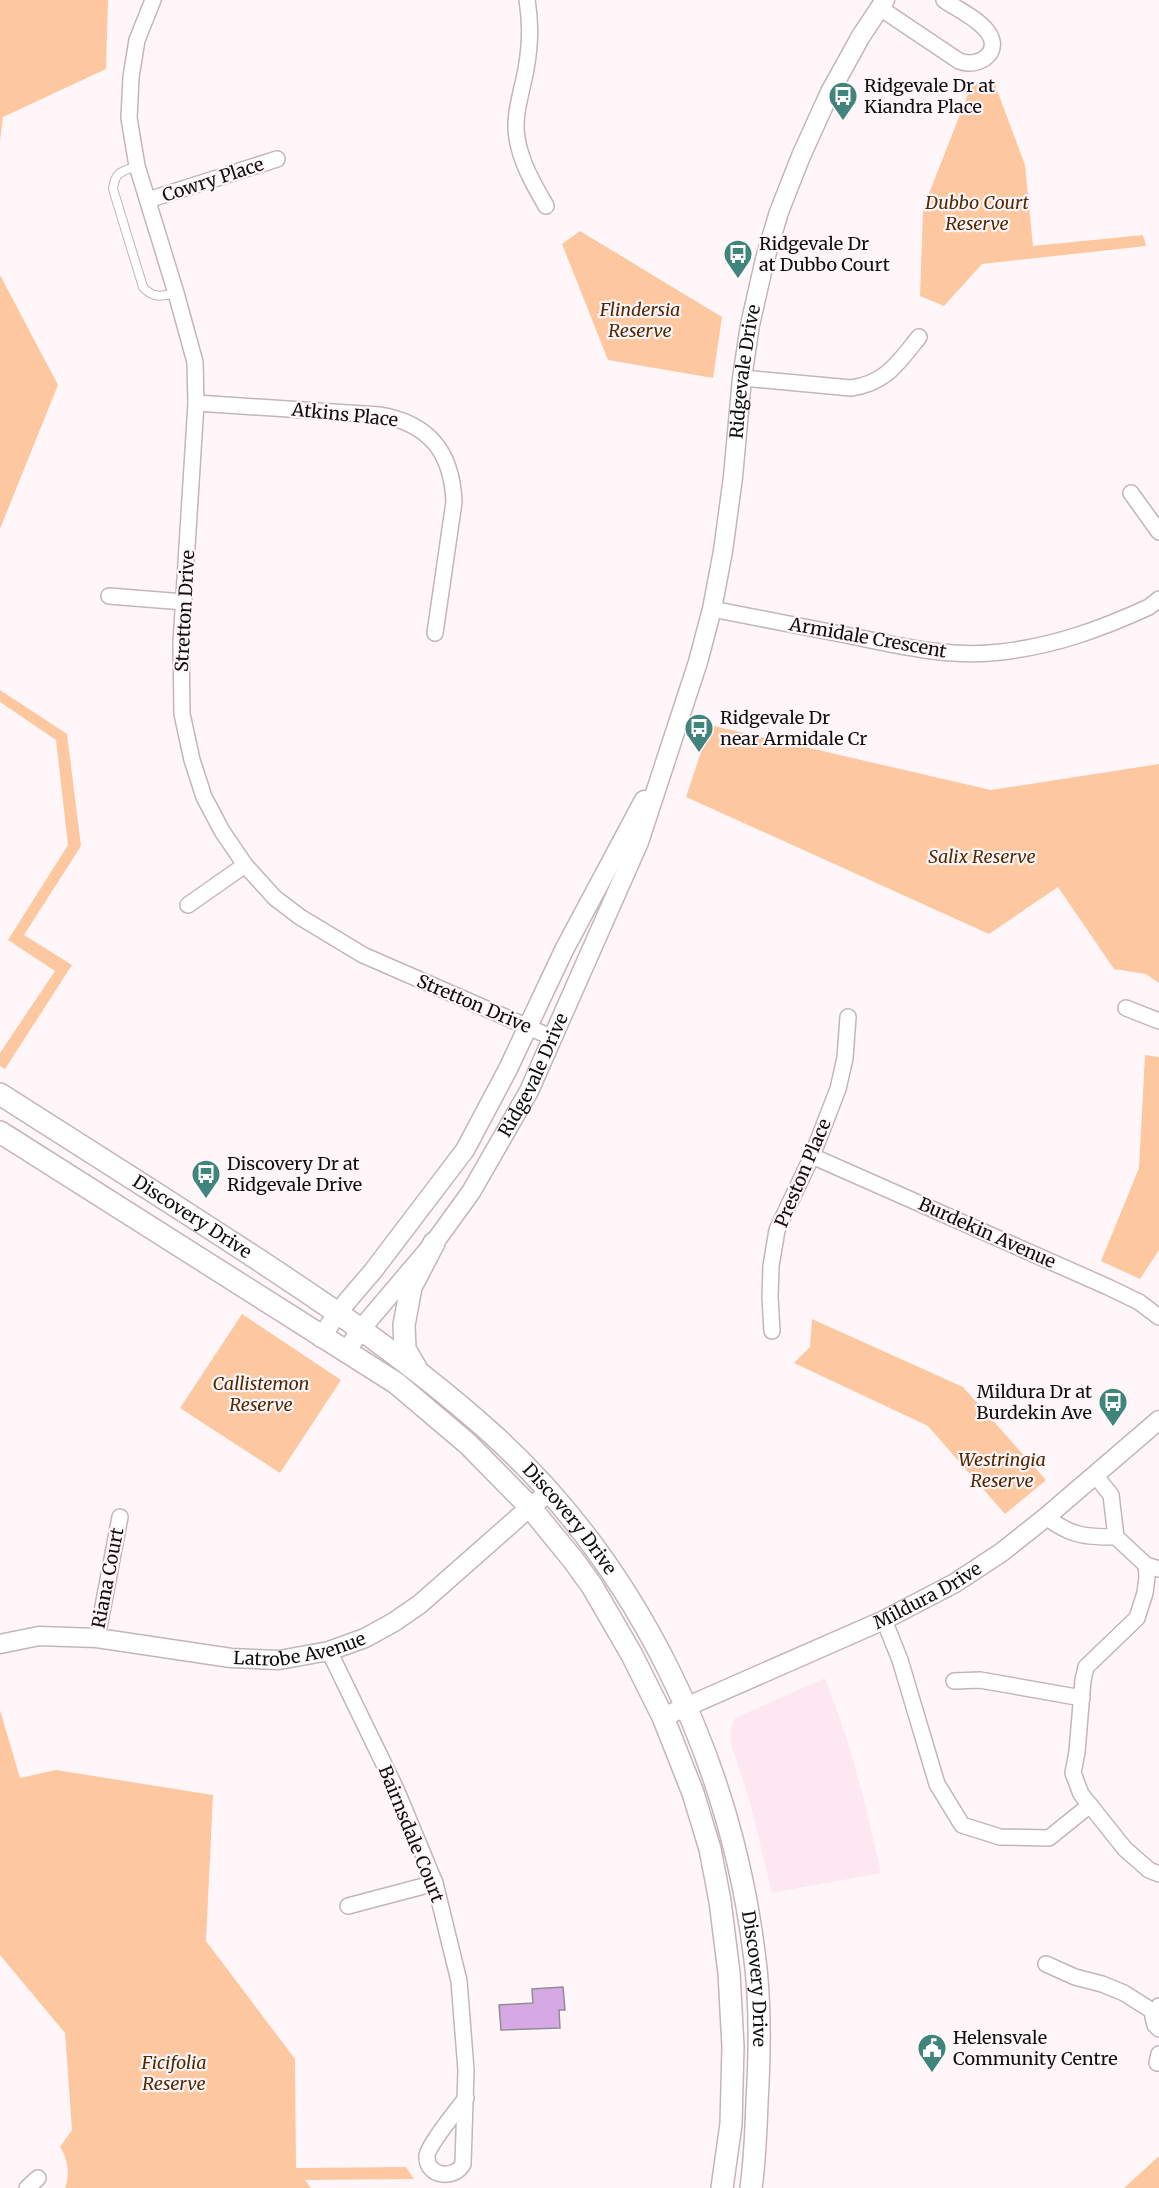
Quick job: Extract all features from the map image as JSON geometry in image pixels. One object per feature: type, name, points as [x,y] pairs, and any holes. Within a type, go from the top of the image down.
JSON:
[{"type":"main road","name":"Discovery Drive","points":[[0,1094],[338,1312],[418,1372],[491,1433],[550,1492],[583,1532],[630,1600],[673,1676],[716,1784],[733,1841],[755,1953],[760,2047],[751,2188]]},
{"type":"main road","name":"Discovery Drive","points":[[0,1132],[321,1338],[396,1383],[468,1443],[530,1507],[574,1561],[597,1594],[632,1655],[663,1717],[693,1793],[710,1850],[722,1911],[729,1973],[733,2047],[731,2124],[722,2188]]},
{"type":"main road","points":[[418,1372],[405,1349],[404,1325],[411,1287],[434,1243]]},
{"type":"street","name":"Stretton Drive","points":[[153,0],[137,40],[130,77],[129,118],[137,166],[195,362],[195,403],[181,643],[182,714],[192,760],[204,797],[222,831],[245,865],[275,898],[300,917],[330,937],[373,959],[551,1037]]},
{"type":"street","points":[[527,0],[529,39],[526,69],[517,112],[517,138],[527,172],[546,206]]},
{"type":"street","points":[[882,4],[959,61],[972,64],[984,59],[991,48],[990,35],[944,0]]},
{"type":"street","name":"Ridgevale Drive","points":[[346,1352],[361,1329],[434,1243],[471,1192],[523,1101],[639,842],[698,662],[712,609],[732,488],[742,378],[765,259],[779,213],[801,156],[830,92],[861,36],[882,4]]},
{"type":"street","name":"Cowry Place","points":[[148,200],[277,159]]},
{"type":"street","points":[[742,378],[851,388],[865,386],[893,369],[919,337]]},
{"type":"street","name":"Atkins Place","points":[[195,403],[379,415],[413,424],[427,434],[439,448],[448,465],[453,482],[454,502],[435,633]]},
{"type":"street","points":[[1131,493],[1159,532]]},
{"type":"street","points":[[109,596],[184,602]]},
{"type":"street","name":"Armidale Crescent","points":[[712,609],[908,648],[959,654],[999,653],[1036,648],[1078,637],[1149,607],[1159,599]]},
{"type":"street","name":"Ridgevale Drive","points":[[321,1338],[338,1312],[373,1271],[465,1150],[503,1078],[564,950],[664,764]]},
{"type":"street","points":[[188,905],[245,865]]},
{"type":"street","points":[[1126,1008],[1159,1021]]},
{"type":"street","name":"Preston Place","points":[[772,1331],[770,1276],[777,1230],[812,1156],[838,1089],[848,1017]]},
{"type":"street","name":"Burdekin Avenue","points":[[812,1156],[1108,1287],[1139,1302],[1159,1317]]},
{"type":"street","name":"Mildura Drive","points":[[663,1717],[884,1620],[955,1583],[1002,1552],[1159,1420]]},
{"type":"street","points":[[1095,1475],[1111,1495],[1116,1537]]},
{"type":"street","name":"Latrobe Avenue","points":[[0,1644],[39,1636],[97,1638],[231,1658],[279,1660],[328,1651],[365,1638],[420,1604],[550,1492]]},
{"type":"street","points":[[1046,1516],[1076,1535],[1116,1537],[1152,1567],[1147,1577],[1145,1593],[1137,1618],[1086,1667],[1073,1773],[1081,1794],[1125,1849],[1149,1870],[1159,1874]]},
{"type":"street","name":"Riana Court","points":[[97,1638],[120,1517]]},
{"type":"street","points":[[884,1620],[900,1660],[937,1784],[962,1825],[1000,1837],[1049,1838],[1090,1805]]},
{"type":"street","name":"Bairnsdale Court","points":[[328,1651],[396,1789],[435,1883],[459,1982],[466,2098]]},
{"type":"street","points":[[954,1681],[980,1680],[1082,1698]]},
{"type":"street","points":[[348,1906],[435,1883]]},
{"type":"street","points":[[1046,1964],[1075,1977],[1102,1984],[1156,2009],[1153,2020],[1159,2029]]},
{"type":"lane","points":[[137,166],[119,173],[114,179],[113,189],[143,287],[152,295],[160,297],[176,292]]},
{"type":"shaded area","points":[[825,1678],[846,1736],[864,1799],[881,1873],[772,1893],[749,1798],[731,1744],[730,1731],[735,1718]]},
{"type":"green space","points":[[0,0],[108,0],[106,69],[3,117],[0,141]]},
{"type":"green space","name":"Dubbo Court Reserve","points":[[993,79],[1025,165],[1033,246],[1143,235],[1146,246],[982,264],[944,306],[920,296],[923,209],[971,86]]},
{"type":"green space","name":"Flindersia Reserve","points":[[580,231],[722,317],[713,378],[608,360],[562,244]]},
{"type":"green space","points":[[0,275],[58,385],[0,529]]},
{"type":"green space","points":[[0,690],[67,734],[81,846],[24,935],[72,965],[5,1069],[0,1066],[0,1053],[55,971],[8,940],[68,845],[56,740],[0,702]]},
{"type":"green space","name":"Salix Reserve","points":[[710,725],[991,790],[1159,764],[1159,983],[1146,974],[1114,969],[1058,887],[989,934],[686,797]]},
{"type":"green space","points":[[1145,1055],[1159,1057],[1159,1250],[1140,1279],[1101,1261],[1139,1168]]},
{"type":"green space","name":"Callistemon Reserve","points":[[242,1314],[341,1380],[280,1473],[180,1408]]},
{"type":"green space","name":"Westringia Reserve","points":[[812,1319],[963,1387],[1046,1480],[1005,1514],[928,1426],[794,1363],[810,1347]]},
{"type":"green space","name":"Ficifolia Reserve","points":[[0,1710],[20,1778],[56,1770],[213,1795],[206,1941],[295,2059],[296,2168],[406,2167],[414,2179],[305,2180],[311,2188],[65,2188],[67,2167],[60,2147],[72,2130],[65,2033],[0,1955]]},
{"type":"green space","points":[[1159,2156],[1159,2188],[1124,2188]]},
{"type":"building","points":[[563,1987],[565,2010],[559,2010],[560,2028],[501,2030],[499,2005],[533,2003],[532,1989]]},
{"type":"place","name":"Ridgevale Dr at Kiandra Place","points":[[843,122]]},
{"type":"place","name":"Ridgevale Dr at Dubbo Court","points":[[738,280]]},
{"type":"place","name":"Ridgevale Dr near Armidale Cr","points":[[699,754]]},
{"type":"place","name":"Discovery Dr at Ridgevale Drive","points":[[206,1200]]},
{"type":"place","name":"Mildura Dr at Burdekin Ave","points":[[1113,1428]]},
{"type":"place","name":"Helensvale Community Centre","points":[[932,2074]]}]
